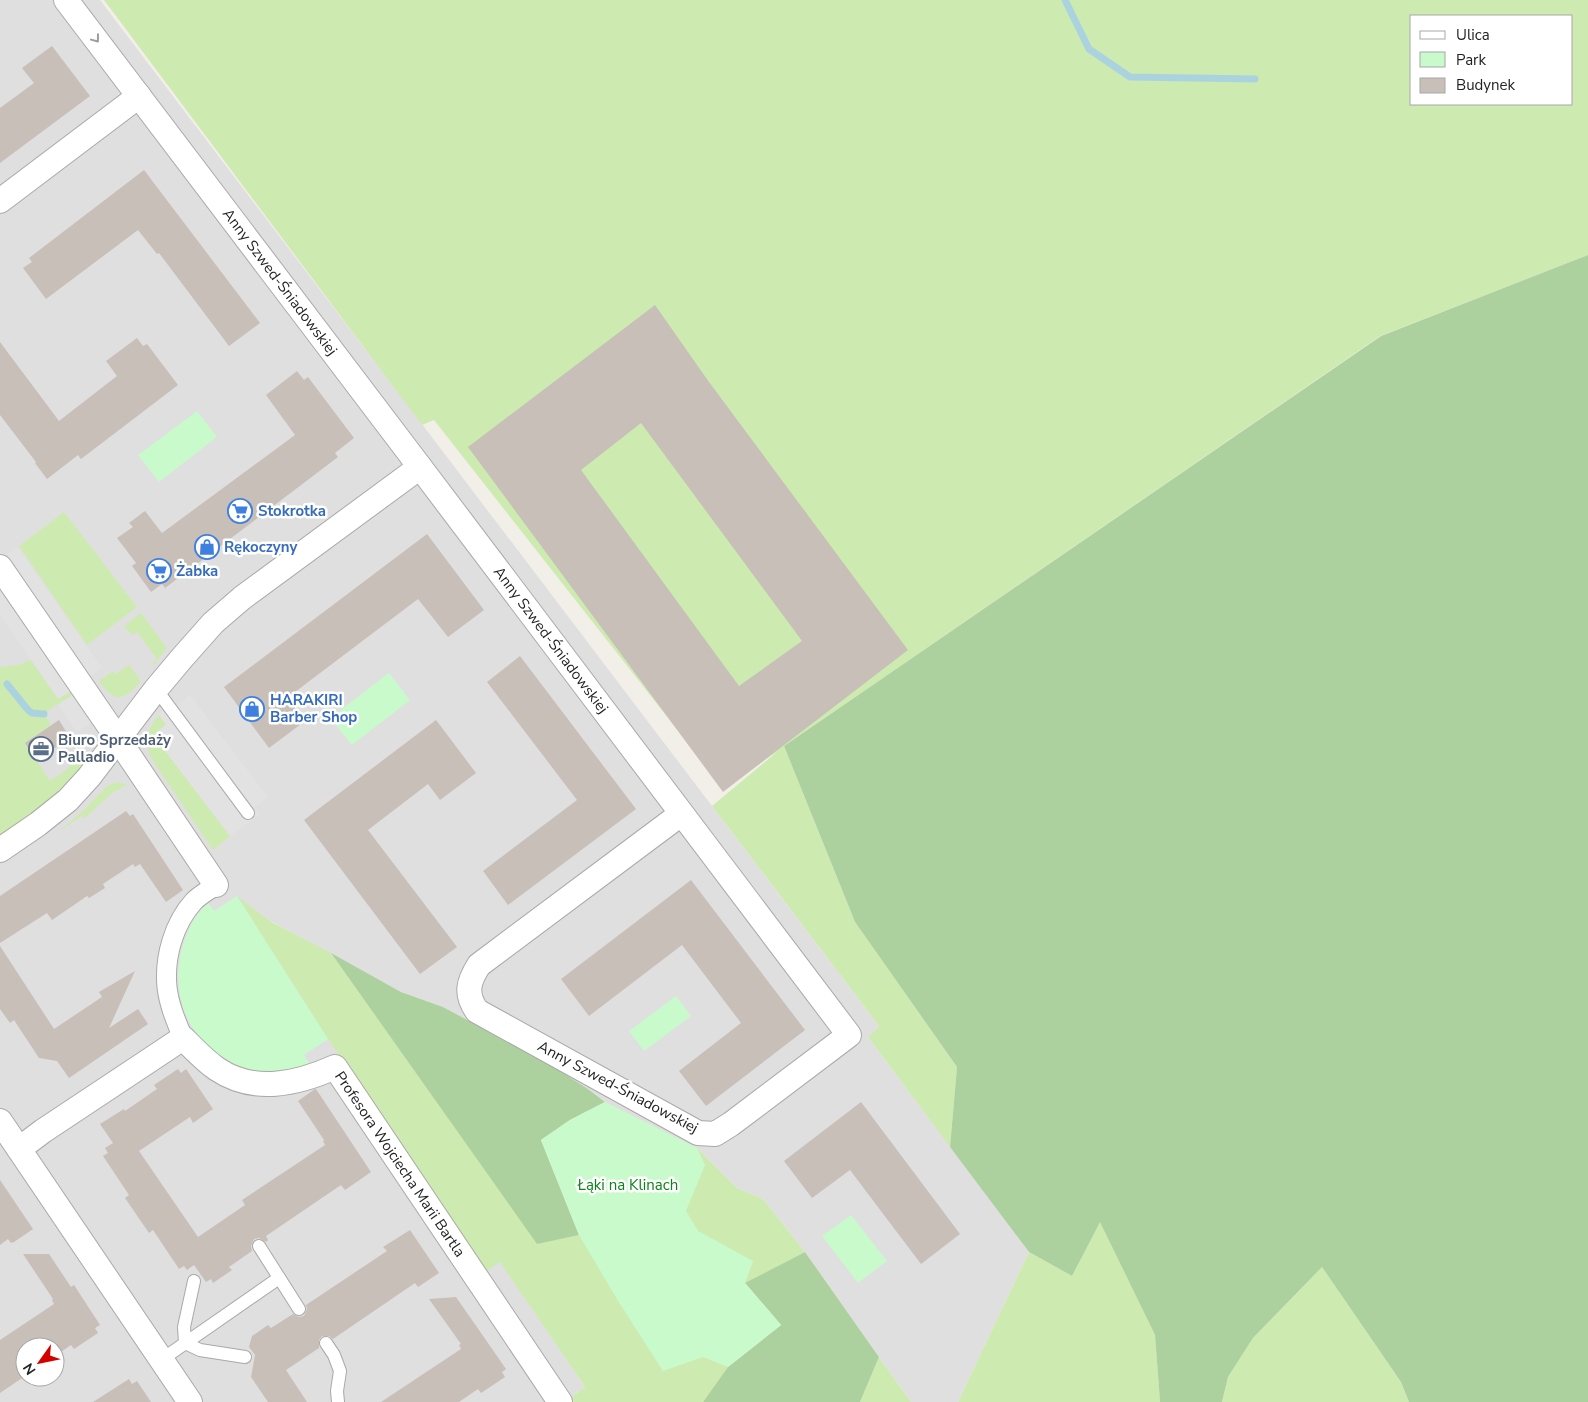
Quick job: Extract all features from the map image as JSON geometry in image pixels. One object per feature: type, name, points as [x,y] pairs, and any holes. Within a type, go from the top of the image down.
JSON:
[{"type":"street","name":"Anny Szwed-Śniadowskiej","points":[[66,0],[849,1034],[732,1124],[715,1134],[698,1133],[477,1011],[470,1002],[469,988],[473,975],[480,965],[681,814]]},
{"type":"street","points":[[0,201],[139,96]]},
{"type":"street","points":[[0,850],[38,824],[68,800],[90,777],[156,690],[213,623],[242,598],[420,468]]},
{"type":"street","points":[[0,567],[118,739]]},
{"type":"street","name":"Profesora Wojciecha Marii Bartla","points":[[118,739],[216,885],[194,901],[181,919],[172,940],[167,962],[168,995],[172,1012],[183,1038],[218,1070],[240,1080],[267,1084],[293,1082],[314,1076],[334,1067],[560,1402]]},
{"type":"street","points":[[19,1149],[183,1038]]},
{"type":"street","points":[[0,1121],[190,1402]]},
{"type":"lane","points":[[156,690],[248,813]]},
{"type":"lane","points":[[259,1246],[300,1309]]},
{"type":"lane","points":[[161,1360],[279,1278]]},
{"type":"lane","points":[[185,1343],[184,1327],[194,1281]]},
{"type":"lane","points":[[185,1343],[200,1350],[245,1357]]},
{"type":"lane","points":[[326,1343],[334,1355],[340,1371],[337,1392],[338,1402]]},
{"type":"shaded area","points":[[0,0],[100,0],[879,1026],[868,1037],[1029,1252],[958,1402],[911,1402],[805,1252],[763,1199],[737,1188],[697,1148],[608,1104],[546,1062],[443,1007],[401,992],[271,921],[585,1387],[571,1397],[574,1402],[0,1402]]},
{"type":"shaded area","points":[[18,547],[102,668],[89,678],[4,556]]},
{"type":"shaded area","points":[[0,586],[72,690],[58,699],[0,615]]},
{"type":"shaded area","points":[[74,694],[93,722],[77,732],[58,705]]},
{"type":"shaded area","points":[[190,695],[268,797],[254,807],[260,814],[230,836],[153,735],[166,725],[159,715],[172,698],[177,705]]},
{"type":"green space","points":[[104,0],[1588,0],[1588,255],[1380,336],[784,746],[855,922],[957,1067],[950,1147],[868,1037],[879,1026],[712,806],[778,751],[723,788],[434,420],[422,425]]},
{"type":"green space","points":[[1588,255],[1588,1402],[1409,1402],[1401,1382],[1322,1267],[1253,1338],[1228,1377],[1222,1402],[1160,1402],[1155,1335],[1100,1222],[1072,1276],[1029,1252],[950,1147],[957,1067],[855,922],[784,746],[1381,336]]},
{"type":"green space","points":[[197,411],[217,437],[159,482],[138,455]]},
{"type":"green space","points":[[64,512],[137,607],[87,645],[19,546]]},
{"type":"green space","points":[[141,613],[167,648],[154,665],[152,663],[157,659],[137,632],[132,635],[124,626]]},
{"type":"green space","points":[[31,660],[58,699],[71,691],[74,694],[44,713],[51,725],[25,743],[50,781],[65,771],[78,758],[86,764],[53,800],[0,837],[0,667],[17,665]]},
{"type":"green space","points":[[129,665],[141,681],[124,696],[119,697],[110,694],[99,681],[113,671],[116,674]]},
{"type":"green space","points":[[389,673],[410,700],[352,745],[330,718]]},
{"type":"green space","points":[[159,715],[166,724],[153,735],[230,836],[213,850],[150,754],[147,737]]},
{"type":"green space","points":[[117,782],[127,785],[111,794],[87,816],[84,818],[82,816],[58,832],[83,811],[107,786]]},
{"type":"green space","points":[[237,896],[270,921],[331,953],[537,1243],[579,1235],[605,1102],[697,1148],[737,1188],[763,1199],[805,1252],[746,1283],[729,1367],[703,1402],[574,1402],[571,1397],[585,1387],[500,1262],[486,1271],[328,1039]]},
{"type":"green space","points":[[237,896],[328,1039],[304,1055],[311,1066],[275,1073],[254,1072],[241,1068],[224,1059],[205,1044],[194,1030],[186,1015],[178,980],[183,944],[190,927],[208,903],[214,911]]},
{"type":"green space","points":[[331,953],[401,992],[443,1007],[546,1062],[605,1102],[570,1120],[541,1140],[579,1235],[537,1244]]},
{"type":"green space","points":[[676,996],[691,1016],[644,1051],[629,1031]]},
{"type":"green space","name":"Łąki na Klinach","points":[[605,1102],[697,1148],[705,1165],[686,1211],[698,1231],[753,1261],[745,1283],[781,1325],[728,1367],[703,1357],[663,1371],[579,1235],[541,1140],[570,1120]]},
{"type":"green space","points":[[851,1215],[887,1261],[858,1283],[822,1236]]},
{"type":"green space","points":[[1100,1221],[1155,1335],[1160,1402],[958,1402],[1029,1252],[1072,1276]]},
{"type":"green space","points":[[805,1252],[879,1357],[860,1402],[703,1402],[728,1367],[781,1325],[745,1283]]},
{"type":"green space","points":[[1322,1267],[1401,1382],[1409,1402],[1222,1402],[1228,1377],[1253,1338]]},
{"type":"green space","points":[[879,1357],[911,1402],[860,1402]]},
{"type":"building","points":[[52,46],[90,96],[0,163],[0,108],[34,83],[22,68]]},
{"type":"building","points":[[144,170],[260,323],[229,346],[159,253],[157,254],[138,230],[46,299],[23,268],[32,262],[29,258]]},
{"type":"building","points":[[655,305],[709,382],[908,650],[723,792],[468,447]],"holes":[[[641,423],[802,641],[739,686],[581,470]]]},
{"type":"building","points":[[137,338],[143,346],[147,344],[178,385],[81,459],[78,455],[47,479],[0,415],[0,342],[59,421],[117,376],[106,361]]},
{"type":"building","points":[[297,371],[304,380],[308,377],[354,438],[335,453],[338,457],[165,588],[162,584],[151,592],[132,566],[136,563],[117,538],[133,527],[129,523],[145,511],[162,533],[295,435],[266,395]]},
{"type":"building","points":[[427,534],[484,610],[448,637],[418,599],[287,698],[305,721],[269,748],[224,687]]},
{"type":"building","points":[[520,656],[636,809],[508,905],[483,871],[577,800],[487,682]]},
{"type":"building","name":"Biuro Sprzedaży Palladio","points":[[59,720],[70,738],[36,760],[25,743]]},
{"type":"building","points":[[436,720],[476,773],[440,800],[428,784],[368,830],[457,947],[420,974],[304,820]]},
{"type":"building","points":[[126,811],[130,816],[133,814],[183,890],[166,902],[140,864],[135,867],[133,864],[103,884],[105,888],[89,898],[87,896],[52,920],[47,913],[0,943],[0,896]]},
{"type":"building","points":[[691,880],[805,1030],[706,1106],[679,1071],[741,1023],[682,945],[589,1016],[561,979]]},
{"type":"building","points":[[0,946],[54,1029],[102,997],[99,992],[135,971],[109,1028],[138,1009],[148,1024],[69,1078],[57,1061],[39,1058],[14,1020],[10,1023],[0,1009]]},
{"type":"building","points":[[178,1069],[181,1073],[186,1069],[213,1109],[193,1123],[190,1117],[139,1151],[198,1237],[245,1205],[242,1200],[325,1145],[324,1140],[298,1101],[315,1089],[371,1172],[345,1190],[341,1185],[266,1236],[268,1240],[266,1242],[259,1238],[254,1239],[251,1246],[252,1251],[229,1267],[232,1270],[213,1283],[211,1279],[206,1282],[194,1265],[187,1270],[184,1266],[179,1269],[153,1230],[149,1233],[125,1198],[129,1195],[103,1156],[108,1153],[105,1148],[113,1143],[100,1124],[124,1109],[125,1111],[157,1089],[154,1085]]},
{"type":"building","points":[[861,1102],[960,1234],[921,1264],[850,1170],[812,1198],[784,1161]]},
{"type":"building","points":[[0,1180],[33,1229],[14,1242],[11,1243],[8,1239],[0,1245]]},
{"type":"building","points":[[410,1230],[439,1273],[418,1287],[415,1283],[333,1339],[329,1336],[322,1336],[319,1340],[319,1348],[286,1370],[307,1402],[268,1402],[251,1377],[255,1355],[249,1347],[252,1336],[268,1325],[271,1328],[293,1314],[299,1317],[304,1316],[307,1309],[306,1305],[387,1251],[383,1247]]},
{"type":"building","points":[[23,1254],[49,1254],[71,1287],[74,1285],[100,1325],[95,1328],[98,1333],[74,1349],[71,1345],[65,1349],[65,1337],[15,1337],[15,1383],[0,1393],[0,1340],[54,1304],[53,1299]]},
{"type":"building","points":[[456,1297],[506,1369],[502,1372],[505,1377],[481,1393],[478,1389],[459,1402],[381,1402],[461,1349],[459,1345],[461,1344],[429,1299]]},
{"type":"building","points":[[129,1379],[132,1384],[137,1381],[151,1402],[93,1402]]},
{"type":"waterway","points":[[1065,0],[1089,49],[1130,77],[1255,79]]},
{"type":"waterway","points":[[7,684],[28,710],[32,713],[44,714]]},
{"type":"place","name":"Stokrotka","points":[[240,511]]},
{"type":"place","name":"Rękoczyny","points":[[207,547]]},
{"type":"place","name":"Żabka","points":[[159,571]]},
{"type":"place","name":"HARAKIRI Barber Shop","points":[[252,709]]},
{"type":"place","name":"Biuro Sprzedaży Palladio","points":[[41,749]]}]
